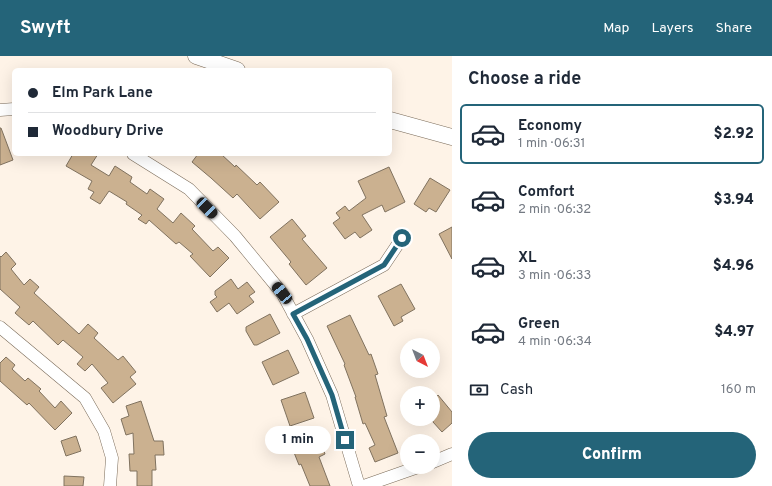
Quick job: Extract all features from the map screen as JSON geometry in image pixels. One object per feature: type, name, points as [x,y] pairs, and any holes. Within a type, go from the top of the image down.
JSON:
[{"type":"street","points":[[196,56],[231,68]]},
{"type":"street","points":[[0,110],[12,109]]},
{"type":"street","points":[[392,121],[452,137]]},
{"type":"street","points":[[135,156],[189,189],[236,236],[282,293],[307,339],[332,395],[359,486]]},
{"type":"street","points":[[293,314],[384,265],[402,238]]},
{"type":"street","points":[[0,327],[85,398],[104,431],[112,458],[110,486]]},
{"type":"street","points":[[440,459],[452,454]]},
{"type":"street","points":[[364,486],[400,473]]},
{"type":"building","points":[[0,128],[13,160],[0,165]]},
{"type":"building","points":[[72,156],[97,156],[91,165],[109,176],[115,166],[132,177],[130,182],[147,194],[150,189],[164,199],[157,209],[173,223],[181,213],[195,226],[192,229],[213,251],[218,247],[229,258],[210,277],[190,256],[193,254],[179,242],[176,244],[149,220],[146,224],[138,219],[142,215],[126,204],[127,202],[109,191],[100,204],[90,198],[94,192],[88,189],[92,181],[66,166]]},
{"type":"building","points":[[196,156],[223,156],[235,167],[236,165],[257,185],[260,182],[279,202],[260,219],[237,194],[233,198],[192,162]]},
{"type":"building","points":[[389,167],[405,202],[385,212],[382,205],[362,215],[372,230],[360,238],[355,232],[345,239],[333,223],[340,218],[336,213],[345,206],[349,211],[366,198],[358,181]]},
{"type":"building","points":[[430,178],[450,190],[436,212],[429,208],[426,212],[414,204]]},
{"type":"building","points":[[292,219],[306,236],[302,239],[327,268],[306,285],[289,264],[291,262],[270,237]]},
{"type":"building","points":[[452,227],[452,259],[439,234]]},
{"type":"building","points":[[6,252],[16,264],[11,269],[24,285],[30,279],[39,287],[34,293],[79,334],[88,324],[98,333],[94,338],[118,360],[123,356],[136,372],[130,377],[136,384],[113,403],[101,388],[108,383],[92,364],[85,371],[77,364],[83,357],[63,340],[58,345],[33,321],[29,325],[15,313],[20,307],[0,289],[0,256],[1,257]]},
{"type":"building","points":[[231,279],[238,289],[247,282],[255,292],[249,296],[254,302],[237,314],[229,303],[217,312],[210,302],[217,297],[215,295],[215,291]]},
{"type":"building","points":[[401,284],[415,309],[401,317],[403,321],[394,326],[378,296]]},
{"type":"building","points":[[270,314],[280,333],[257,345],[254,345],[246,331],[246,327]]},
{"type":"building","points":[[350,315],[369,355],[371,354],[378,374],[375,375],[387,416],[384,417],[398,453],[375,462],[369,448],[375,445],[365,423],[363,424],[356,397],[344,365],[345,364],[327,326]]},
{"type":"building","points":[[288,350],[299,373],[273,385],[262,362]]},
{"type":"building","points":[[6,357],[15,365],[12,369],[25,381],[28,378],[41,389],[39,391],[55,408],[61,401],[72,413],[55,430],[29,403],[27,405],[0,381],[0,363]]},
{"type":"building","points":[[305,392],[314,418],[290,426],[281,400]]},
{"type":"building","points":[[440,397],[452,412],[452,423],[442,432],[437,426],[440,426]]},
{"type":"building","points":[[141,401],[154,441],[163,441],[164,455],[155,455],[156,470],[152,470],[152,486],[137,486],[137,471],[130,471],[129,454],[134,454],[133,433],[126,435],[121,419],[129,416],[126,406]]},
{"type":"building","points":[[318,434],[325,454],[319,457],[330,486],[310,486],[291,445]]},
{"type":"building","points":[[76,436],[81,451],[66,456],[61,441]]},
{"type":"building","points":[[64,476],[84,477],[83,486],[64,486]]},
{"type":"route","points":[[345,440],[332,395],[307,339],[293,314],[384,265],[402,238]]}]
